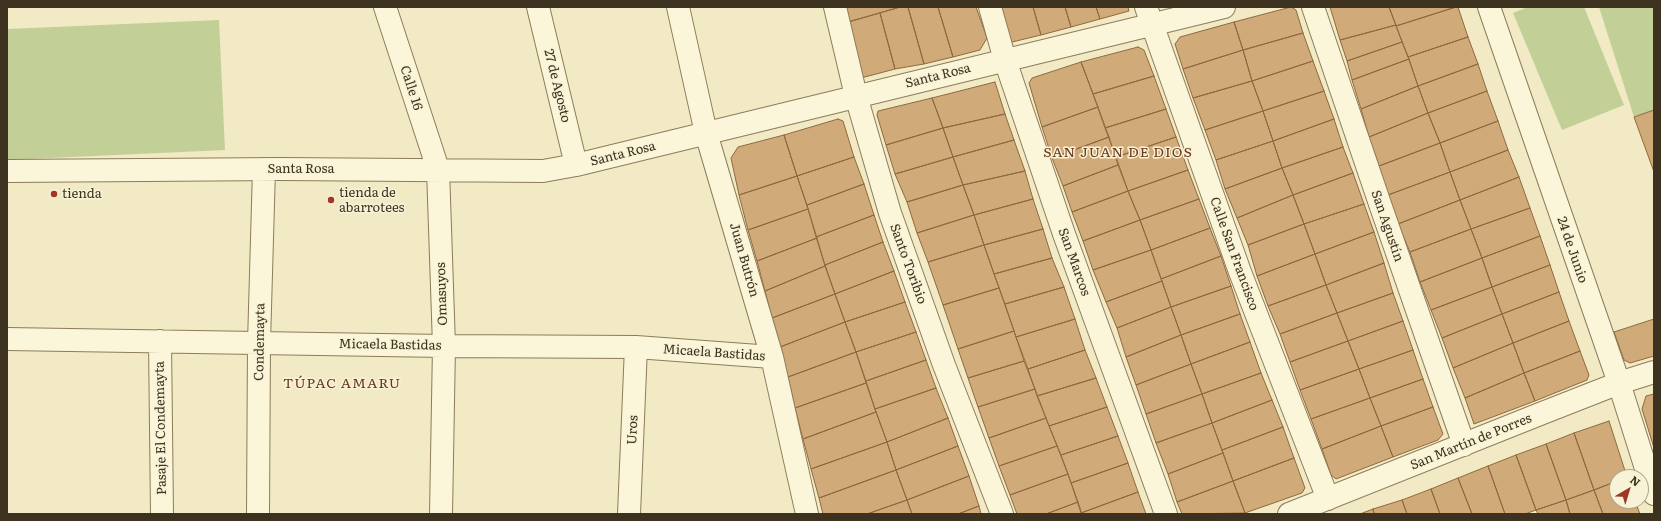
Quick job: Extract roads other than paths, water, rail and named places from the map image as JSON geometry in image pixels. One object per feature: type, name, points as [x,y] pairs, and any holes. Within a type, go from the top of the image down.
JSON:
[{"type":"street","name":"Calle 16","points":[[385,7],[438,169]]},
{"type":"street","name":"27 de Agosto","points":[[538,7],[576,166]]},
{"type":"street","name":"Juan Butrón","points":[[678,7],[706,133],[772,357],[807,514]]},
{"type":"street","name":"Santo Toribio","points":[[835,7],[856,96],[890,213],[944,366],[1002,514]]},
{"type":"street","name":"San Marcos","points":[[990,7],[1005,60],[1064,234],[1166,514]]},
{"type":"street","name":"Santa Rosa","points":[[7,171],[438,169],[543,171],[576,166],[1005,60],[1149,16],[1224,7]]},
{"type":"street","name":"San Agustín","points":[[1313,7],[1378,200],[1464,445]]},
{"type":"street","name":"24 de Junio","points":[[1489,7],[1619,383],[1654,494]]},
{"type":"street","name":"Calle San Francisco","points":[[1149,16],[1240,272],[1328,499]]},
{"type":"street","name":"Condemayta","points":[[258,514],[264,169]]},
{"type":"street","name":"Omasuyos","points":[[438,169],[444,346],[441,514]]},
{"type":"street","name":"Micaela Bastidas","points":[[7,339],[444,346],[636,347],[772,357]]},
{"type":"street","name":"Pasaje El Condemayta","points":[[160,341],[162,514]]},
{"type":"street","name":"Uros","points":[[629,514],[636,347]]},
{"type":"street","name":"San Martín de Porres","points":[[1290,514],[1619,383],[1654,372]]},
{"type":"place","name":"tienda","points":[[54,194]]},
{"type":"place","name":"tienda de abarrotees","points":[[331,200]]},
{"type":"district","name":"SAN JUAN DE DIOS","points":[[1118,153]]},
{"type":"district","name":"TÚPAC AMARU","points":[[342,384]]}]
